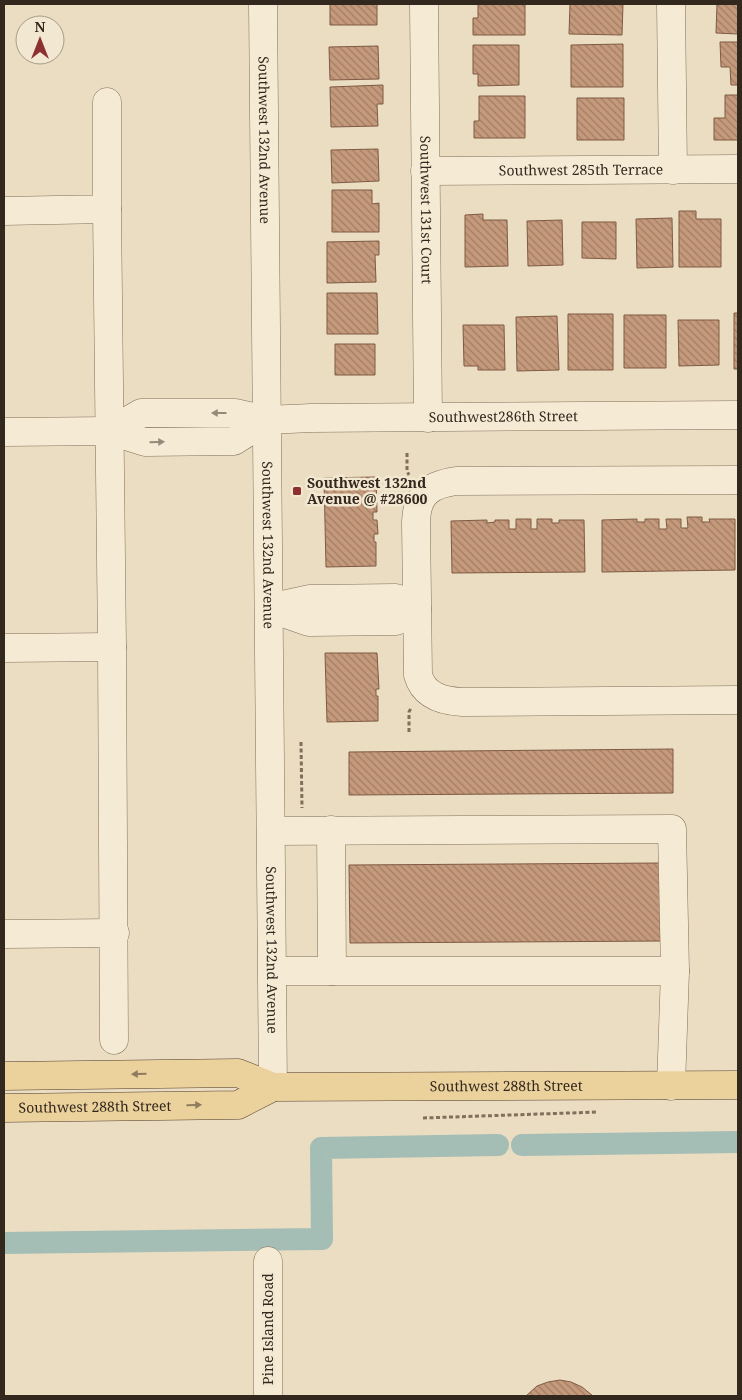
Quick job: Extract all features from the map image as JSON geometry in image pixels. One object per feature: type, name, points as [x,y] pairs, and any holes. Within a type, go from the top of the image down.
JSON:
[{"type":"main road","name":"Southwest 288th Street","points":[[4,1076],[238,1074],[273,1087],[738,1085]]},
{"type":"main road","name":"Southwest 288th Street","points":[[4,1108],[238,1105],[273,1087]]},
{"type":"street","name":"Southwest 132nd Avenue","points":[[263,4],[273,1087]]},
{"type":"street","name":"Southwest 131st Court","points":[[424,4],[428,418]]},
{"type":"street","points":[[671,4],[673,170]]},
{"type":"street","points":[[107,102],[115,933],[114,1040]]},
{"type":"street","name":"Southwest 285th Terrace","points":[[425,171],[738,169]]},
{"type":"street","points":[[4,211],[107,209]]},
{"type":"street","name":"Southwest286th Street","points":[[267,420],[738,415]]},
{"type":"street","points":[[4,432],[110,431],[145,442],[234,441],[267,420]]},
{"type":"street","points":[[738,480],[456,481],[441,484],[425,493],[416,513],[417,668],[420,680],[429,692],[444,700],[738,700]]},
{"type":"street","points":[[269,608],[309,622],[396,621],[417,609]]},
{"type":"street","points":[[4,648],[112,647]]},
{"type":"street","points":[[271,831],[672,829],[675,971],[671,1086]]},
{"type":"street","points":[[331,830],[332,971]]},
{"type":"street","points":[[4,934],[115,933]]},
{"type":"street","points":[[273,971],[675,971]]},
{"type":"street","name":"Pine Island Road","points":[[268,1261],[268,1396]]},
{"type":"path","points":[[407,453],[407,471]]},
{"type":"path","points":[[409,712],[409,732]]},
{"type":"path","points":[[302,742],[302,830]]},
{"type":"path","points":[[423,1118],[602,1112]]},
{"type":"building","points":[[330,4],[377,4],[377,25],[330,25]]},
{"type":"building","points":[[478,4],[525,4],[525,35],[473,35],[473,18],[478,18]]},
{"type":"building","points":[[570,4],[623,4],[622,35],[569,34]]},
{"type":"building","points":[[717,4],[738,4],[738,34],[716,33]]},
{"type":"building","points":[[720,42],[738,42],[738,85],[731,85],[730,67],[721,67]]},
{"type":"building","points":[[623,44],[623,87],[571,87],[571,45]]},
{"type":"building","points":[[473,45],[519,45],[519,85],[478,86],[478,74],[473,74]]},
{"type":"building","points":[[378,46],[379,79],[330,80],[329,47]]},
{"type":"building","points":[[383,85],[383,104],[377,104],[378,126],[331,127],[330,87]]},
{"type":"building","points":[[725,95],[738,95],[738,140],[714,140],[714,118],[725,118]]},
{"type":"building","points":[[479,96],[525,96],[525,138],[474,138],[474,121],[479,121]]},
{"type":"building","points":[[577,98],[624,98],[624,140],[577,140]]},
{"type":"building","points":[[378,149],[379,181],[332,183],[331,150]]},
{"type":"building","points":[[332,190],[372,190],[372,204],[379,203],[379,232],[332,232]]},
{"type":"building","points":[[679,211],[696,211],[696,219],[721,219],[721,267],[679,267]]},
{"type":"building","points":[[483,214],[483,220],[507,220],[508,266],[465,267],[465,215]]},
{"type":"building","points":[[672,218],[673,267],[637,268],[636,219]]},
{"type":"building","points":[[562,220],[563,265],[528,266],[527,221]]},
{"type":"building","points":[[582,222],[616,222],[616,259],[582,258]]},
{"type":"building","points":[[379,241],[379,255],[375,255],[376,282],[327,283],[327,242]]},
{"type":"building","points":[[327,293],[377,293],[378,334],[327,334]]},
{"type":"building","points":[[734,313],[738,313],[738,369],[734,369]]},
{"type":"building","points":[[568,314],[613,314],[613,370],[568,370]]},
{"type":"building","points":[[624,315],[666,315],[666,368],[624,368]]},
{"type":"building","points":[[557,316],[559,370],[517,371],[516,317]]},
{"type":"building","points":[[678,320],[719,320],[719,365],[679,366]]},
{"type":"building","points":[[463,325],[504,325],[505,370],[478,370],[478,366],[464,366]]},
{"type":"building","points":[[335,344],[375,344],[375,375],[335,375]]},
{"type":"building","points":[[376,477],[377,512],[373,512],[373,520],[377,520],[378,534],[374,534],[376,566],[326,567],[324,478]]},
{"type":"building","points":[[687,517],[702,517],[702,522],[710,522],[709,519],[735,519],[735,570],[602,572],[602,520],[637,519],[637,522],[645,522],[645,519],[659,519],[659,529],[667,529],[666,519],[681,519],[681,528],[688,528]]},
{"type":"building","points":[[516,519],[531,519],[531,529],[537,529],[537,519],[552,519],[552,523],[559,523],[559,520],[584,520],[585,572],[452,573],[451,521],[487,520],[487,523],[495,522],[495,520],[509,520],[509,529],[516,529]]},
{"type":"building","points":[[325,653],[377,653],[379,689],[376,689],[376,696],[378,696],[378,721],[327,722]]},
{"type":"building","points":[[673,749],[673,793],[349,795],[349,752]]},
{"type":"building","points":[[663,863],[663,941],[350,943],[349,865]]},
{"type":"building","points":[[560,1380],[582,1387],[593,1396],[526,1396],[537,1386]]},
{"type":"waterway","points":[[522,1145],[738,1142]]},
{"type":"waterway","points":[[4,1243],[322,1239],[321,1148],[498,1145]]},
{"type":"place","name":"Southwest 132nd Avenue @ #28600","points":[[297,491]]}]
